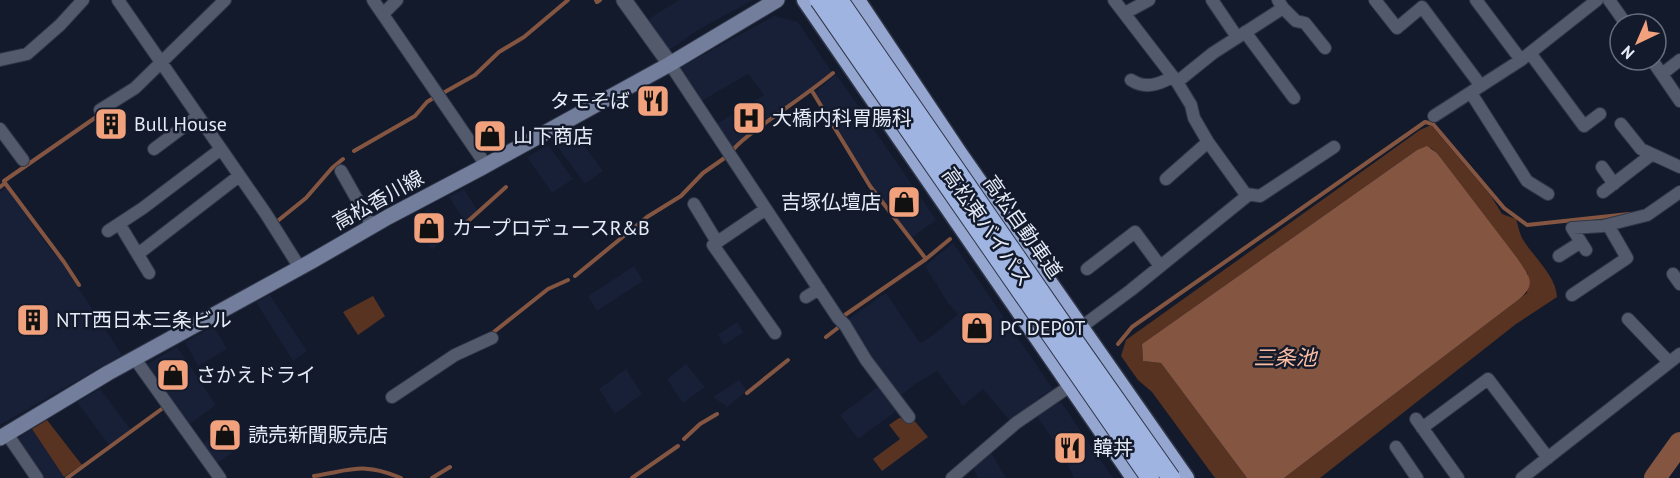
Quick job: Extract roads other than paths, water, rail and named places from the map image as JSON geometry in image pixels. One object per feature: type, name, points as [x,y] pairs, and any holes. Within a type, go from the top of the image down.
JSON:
[{"type":"highway","name":"高松東バイパス","points":[[805,0],[1134,478]]},
{"type":"highway","name":"高松自動車道","points":[[819,0],[1150,478]]},
{"type":"highway","name":"高松自動車道","points":[[839,0],[1172,478]]},
{"type":"highway","name":"高松東バイパス","points":[[857,0],[959,153],[1186,478]]},
{"type":"highway","points":[[1171,456],[1179,478]]},
{"type":"main road","name":"高松香川線","points":[[4,436],[65,398],[372,226],[670,64],[777,0]]},
{"type":"street","points":[[0,60],[27,54],[55,30],[83,0]]},
{"type":"street","points":[[118,0],[300,268]]},
{"type":"street","points":[[100,110],[135,88],[225,0]]},
{"type":"street","points":[[373,0],[486,165]]},
{"type":"street","points":[[383,14],[398,0]]},
{"type":"street","points":[[624,0],[670,64],[838,318],[846,325],[866,360],[909,417]]},
{"type":"street","points":[[1114,0],[1174,80],[1191,105],[1194,118],[1208,142],[1246,194],[1260,196],[1334,147]]},
{"type":"street","points":[[1125,13],[1149,0]]},
{"type":"street","points":[[1212,0],[1294,98]]},
{"type":"street","points":[[1375,0],[1397,28],[1422,7],[1476,89],[1527,181],[1548,194]]},
{"type":"street","points":[[1476,0],[1584,126],[1600,114]]},
{"type":"street","points":[[1434,116],[1526,56],[1597,0]]},
{"type":"street","points":[[1131,80],[1140,86],[1174,80],[1241,35],[1280,4],[1296,21],[1305,22],[1325,48]]},
{"type":"street","points":[[1680,60],[1662,74],[1680,101]]},
{"type":"street","points":[[154,149],[198,116]]},
{"type":"street","points":[[1622,124],[1641,149],[1680,167]]},
{"type":"street","points":[[0,129],[23,160]]},
{"type":"street","points":[[1166,179],[1208,142]]},
{"type":"street","points":[[108,231],[143,208],[221,149]]},
{"type":"street","points":[[1603,192],[1651,155]]},
{"type":"street","points":[[1602,167],[1614,184]]},
{"type":"street","points":[[341,171],[372,226]]},
{"type":"street","points":[[138,254],[239,176]]},
{"type":"street","points":[[1558,256],[1584,246],[1572,228],[1608,225],[1647,215],[1680,192]]},
{"type":"street","points":[[1080,328],[1247,196],[1246,194]]},
{"type":"street","points":[[694,204],[717,242]]},
{"type":"street","points":[[766,209],[713,245],[775,333]]},
{"type":"street","points":[[1572,295],[1627,258],[1608,225]]},
{"type":"street","points":[[123,230],[149,273]]},
{"type":"street","points":[[1087,269],[1135,232],[1160,266]]},
{"type":"street","points":[[806,297],[819,289]]},
{"type":"street","points":[[1629,319],[1669,362]]},
{"type":"street","points":[[393,397],[455,355],[492,338]]},
{"type":"street","points":[[1522,478],[1680,354]]},
{"type":"street","points":[[135,359],[220,478]]},
{"type":"street","points":[[952,478],[1016,423],[1105,364]]},
{"type":"street","points":[[1458,478],[1419,423],[1488,379],[1548,458]]},
{"type":"street","points":[[4,436],[37,478]]},
{"type":"street","points":[[1396,447],[1417,478]]},
{"type":"water","name":"三条池","points":[[1427,146],[1437,153],[1517,258],[1530,280],[1528,289],[1518,300],[1284,478],[1247,478],[1161,363],[1143,361],[1142,344],[1417,150]]},
{"type":"waterway","points":[[443,93],[475,75],[499,52],[524,37],[568,0]]},
{"type":"waterway","points":[[596,0],[597,2],[600,0]]},
{"type":"waterway","points":[[732,151],[751,133],[833,73]]},
{"type":"waterway","points":[[812,91],[870,186],[926,259]]},
{"type":"waterway","points":[[354,151],[415,116],[427,102],[435,97]]},
{"type":"waterway","points":[[0,187],[5,183],[4,181],[102,113]]},
{"type":"waterway","points":[[1118,344],[1132,327],[1425,122],[1433,124],[1504,208],[1527,225],[1629,214]]},
{"type":"waterway","points":[[575,276],[647,217],[681,196],[703,173],[726,157]]},
{"type":"waterway","points":[[275,223],[306,198],[343,159]]},
{"type":"waterway","points":[[5,183],[79,285]]},
{"type":"waterway","points":[[466,223],[506,187]]},
{"type":"waterway","points":[[842,317],[926,259],[950,239]]},
{"type":"waterway","points":[[490,335],[548,289],[568,280]]},
{"type":"waterway","points":[[826,337],[839,327]]},
{"type":"waterway","points":[[747,393],[788,360]]},
{"type":"waterway","points":[[67,478],[163,408]]},
{"type":"waterway","points":[[684,439],[700,424],[717,414]]},
{"type":"waterway","points":[[1655,478],[1680,443]]},
{"type":"waterway","points":[[632,478],[678,446]]},
{"type":"waterway","points":[[432,478],[450,467]]},
{"type":"waterway","points":[[314,476],[367,469],[401,478]]},
{"type":"place","name":"タモそば","points":[[653,101]]},
{"type":"place","name":"大橋内科胃腸科","points":[[749,118]]},
{"type":"place","name":"Bull House","points":[[111,124]]},
{"type":"place","name":"山下商店","points":[[490,136]]},
{"type":"place","name":"吉塚仏壇店","points":[[904,202]]},
{"type":"place","name":"カープロデュースR&B","points":[[429,228]]},
{"type":"place","name":"NTT西日本三条ビル","points":[[33,320]]},
{"type":"place","name":"PC DEPOT","points":[[977,328]]},
{"type":"place","name":"さかえドライ","points":[[173,375]]},
{"type":"place","name":"読売新聞販売店","points":[[225,435]]},
{"type":"place","name":"韓丼","points":[[1070,448]]}]
